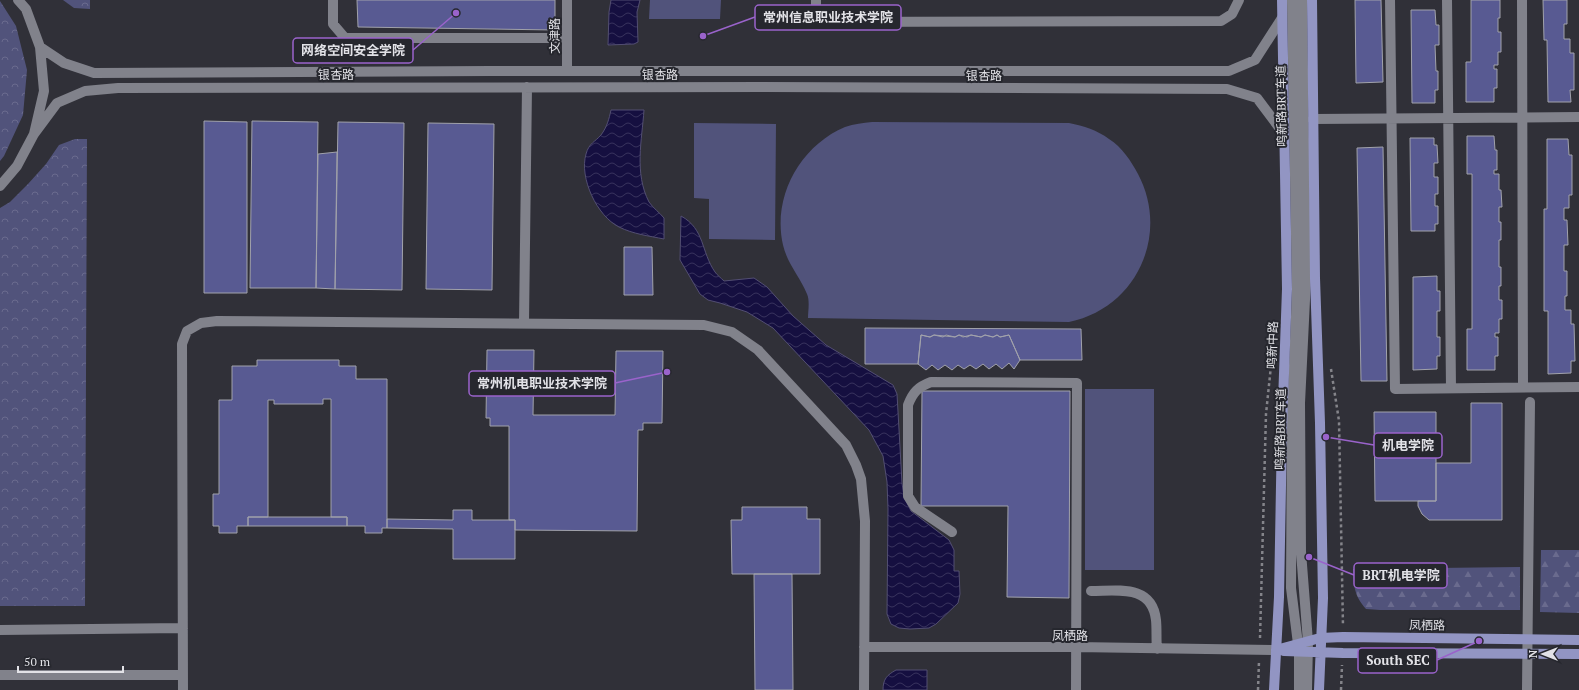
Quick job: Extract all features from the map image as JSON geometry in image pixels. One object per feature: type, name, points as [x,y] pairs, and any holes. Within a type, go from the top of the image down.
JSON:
[{"type":"main road","name":"鸣新中路","points":[[1274,690],[1280,597],[1282,430],[1287,289],[1282,0]]},
{"type":"main road","points":[[1312,0],[1315,247],[1323,598],[1318,690]]},
{"type":"main road","name":"凤栖路","points":[[1303,648],[1320,638],[1343,637],[1579,640]]},
{"type":"main road","name":"凤栖路","points":[[1276,650],[1303,648],[1320,653],[1579,654]]},
{"type":"street","points":[[0,186],[17,166],[34,134],[44,91],[40,47],[26,9],[18,0]]},
{"type":"street","points":[[333,0],[333,24],[344,38],[567,38]]},
{"type":"street","name":"文津路","points":[[567,0],[567,71]]},
{"type":"street","points":[[816,0],[816,22],[1221,21],[1232,14],[1239,0]]},
{"type":"street","name":"鸣新路BRT车道","points":[[1292,0],[1297,292],[1292,415],[1291,588],[1303,648],[1300,690]]},
{"type":"street","name":"鸣新路BRT车道","points":[[1302,0],[1306,279],[1300,403],[1301,552],[1303,648],[1307,690]]},
{"type":"street","points":[[1390,0],[1395,389],[1579,387]]},
{"type":"street","points":[[1447,0],[1451,388]]},
{"type":"street","points":[[1522,0],[1523,388]]},
{"type":"street","name":"银杏路","points":[[40,47],[64,63],[94,73],[1228,71],[1255,60],[1282,18]]},
{"type":"street","points":[[524,323],[527,87]]},
{"type":"street","name":"银杏路","points":[[34,134],[57,103],[85,91],[112,88],[527,87],[1227,89],[1257,98],[1284,134]]},
{"type":"street","points":[[1313,119],[1579,117]]},
{"type":"street","points":[[1306,279],[1315,247]]},
{"type":"street","points":[[183,690],[182,344],[187,331],[201,323],[217,321],[704,325],[732,332],[758,350],[846,445],[861,479],[865,521],[864,690]]},
{"type":"street","points":[[952,532],[915,507],[908,496],[908,405],[912,394],[919,386],[930,382],[1077,383],[1076,690]]},
{"type":"street","points":[[1527,690],[1530,402]]},
{"type":"street","points":[[1091,591],[1130,591],[1143,596],[1151,606],[1156,619],[1157,649]]},
{"type":"street","points":[[0,630],[183,628]]},
{"type":"street","name":"凤栖路","points":[[864,648],[1276,650]]},
{"type":"street","points":[[0,675],[183,674]]},
{"type":"path","points":[[1258,690],[1266,414],[1272,353]]},
{"type":"path","points":[[1330,364],[1339,422],[1343,637]]},
{"type":"path","points":[[1341,690],[1343,653]]},
{"type":"green space","points":[[63,0],[90,0],[90,9],[74,8]]},
{"type":"green space","points":[[650,0],[721,0],[720,19],[649,19]]},
{"type":"green space","points":[[0,1],[16,26],[27,70],[23,115],[4,156],[0,161]]},
{"type":"green space","points":[[872,122],[1069,123],[1100,133],[1114,142],[1126,155],[1138,174],[1147,197],[1150,220],[1148,244],[1141,265],[1129,285],[1113,301],[1093,314],[1069,322],[808,318],[809,303],[807,294],[787,258],[783,245],[781,227],[782,209],[786,192],[793,175],[803,160],[815,147],[829,136],[845,127]]},
{"type":"green space","points":[[694,123],[776,124],[775,240],[709,239],[709,199],[694,198]]},
{"type":"green space","points":[[75,139],[87,139],[85,606],[0,606],[0,208],[10,202],[28,184],[46,164],[59,145]]},
{"type":"green space","points":[[1085,389],[1154,389],[1154,570],[1085,570]]},
{"type":"green space","points":[[1541,550],[1579,550],[1579,613],[1540,612]]},
{"type":"green space","points":[[1520,567],[1520,610],[1366,609],[1355,590],[1353,569]]},
{"type":"water","points":[[611,0],[640,0],[637,12],[638,42],[634,44],[608,45]]},
{"type":"water","points":[[611,110],[644,110],[640,168],[644,191],[649,202],[664,218],[664,239],[635,233],[619,227],[611,222],[604,214],[592,195],[585,174],[586,154],[590,145],[605,129]]},
{"type":"water","points":[[681,216],[689,221],[699,234],[707,257],[716,273],[724,281],[754,278],[767,287],[793,316],[826,345],[893,385],[897,394],[904,497],[911,511],[949,540],[954,550],[954,571],[959,571],[960,594],[958,603],[936,624],[929,628],[899,628],[891,624],[887,614],[887,482],[883,456],[869,430],[773,328],[747,312],[708,300],[700,294],[680,260]]},
{"type":"water","points":[[896,670],[927,670],[927,690],[883,690],[886,678]]},
{"type":"building","points":[[357,0],[555,0],[555,30],[358,27]]},
{"type":"building","points":[[1355,0],[1381,0],[1383,82],[1356,83]]},
{"type":"building","points":[[1471,0],[1500,0],[1498,32],[1501,32],[1501,52],[1498,52],[1498,65],[1494,65],[1494,69],[1497,69],[1497,88],[1494,88],[1494,102],[1466,102],[1466,62],[1471,62]]},
{"type":"building","points":[[1543,0],[1567,0],[1567,24],[1564,24],[1564,39],[1570,39],[1570,53],[1574,53],[1574,90],[1570,90],[1571,102],[1548,102],[1547,40],[1544,40]]},
{"type":"building","points":[[1411,10],[1435,10],[1436,25],[1439,25],[1439,45],[1435,45],[1436,71],[1438,71],[1438,90],[1435,90],[1435,103],[1412,103]]},
{"type":"building","points":[[204,121],[247,122],[247,293],[204,293]]},
{"type":"building","points":[[252,121],[318,122],[316,288],[250,288]]},
{"type":"building","points":[[338,122],[404,123],[402,290],[335,289]]},
{"type":"building","points":[[428,123],[494,124],[492,290],[426,289]]},
{"type":"building","points":[[1467,136],[1494,136],[1495,150],[1497,150],[1497,170],[1494,170],[1494,174],[1499,174],[1499,190],[1501,190],[1502,207],[1499,207],[1499,222],[1501,222],[1499,267],[1501,267],[1501,286],[1499,286],[1499,300],[1502,300],[1502,319],[1499,319],[1499,333],[1495,333],[1495,337],[1498,337],[1498,356],[1495,356],[1495,370],[1467,370],[1467,329],[1472,329],[1472,174],[1467,174]]},
{"type":"building","points":[[1410,138],[1434,138],[1434,145],[1437,145],[1438,163],[1434,163],[1434,177],[1438,177],[1438,194],[1435,194],[1435,206],[1438,206],[1438,224],[1435,224],[1435,231],[1411,231]]},
{"type":"building","points":[[1547,139],[1568,139],[1569,155],[1572,155],[1572,195],[1569,195],[1569,208],[1564,208],[1564,220],[1567,220],[1568,245],[1564,245],[1564,271],[1567,271],[1567,296],[1565,296],[1565,310],[1571,310],[1571,324],[1574,324],[1575,361],[1571,361],[1571,373],[1548,374],[1548,311],[1544,311],[1544,209],[1547,209]]},
{"type":"building","points":[[1383,147],[1387,381],[1361,381],[1357,148]]},
{"type":"building","points":[[337,152],[335,289],[316,288],[318,154]]},
{"type":"building","points":[[624,247],[652,247],[653,295],[624,295]]},
{"type":"building","points":[[1437,276],[1437,291],[1440,291],[1440,311],[1437,311],[1437,337],[1440,337],[1440,356],[1437,356],[1437,369],[1413,370],[1413,277]]},
{"type":"building","points":[[865,328],[1081,329],[1082,360],[1020,360],[1009,335],[1000,337],[997,335],[993,337],[985,335],[981,337],[971,335],[967,337],[959,335],[955,337],[946,335],[943,337],[934,335],[930,337],[921,335],[918,364],[865,364]]},
{"type":"building","points":[[921,335],[930,337],[934,335],[955,337],[959,335],[963,337],[971,335],[981,337],[985,335],[993,337],[997,335],[1000,337],[1009,335],[1020,360],[1014,369],[1009,363],[1002,369],[996,364],[989,369],[983,364],[976,369],[970,365],[964,369],[958,365],[952,370],[945,365],[938,370],[932,365],[926,370],[918,364]]},
{"type":"building","points":[[487,350],[534,350],[533,415],[615,415],[616,351],[663,351],[662,423],[643,423],[643,430],[638,430],[637,531],[515,530],[515,520],[509,520],[509,426],[490,426],[490,418],[486,418]]},
{"type":"building","points":[[257,360],[339,360],[339,366],[356,366],[356,379],[387,379],[387,528],[382,528],[382,533],[365,533],[365,526],[347,526],[347,517],[331,517],[331,399],[323,399],[323,404],[274,404],[274,400],[268,400],[268,517],[248,517],[248,526],[237,526],[237,533],[219,533],[219,526],[213,526],[213,494],[219,494],[219,400],[232,400],[232,366],[257,366]]},
{"type":"building","points":[[922,391],[1070,391],[1069,598],[1007,597],[1008,506],[921,506]]},
{"type":"building","points":[[1471,403],[1502,403],[1502,520],[1429,520],[1422,514],[1418,506],[1418,501],[1436,501],[1436,463],[1471,463]]},
{"type":"building","points":[[1374,412],[1436,412],[1436,501],[1375,501]]},
{"type":"building","points":[[742,507],[807,507],[807,519],[820,519],[820,574],[732,574],[731,520],[742,520]]},
{"type":"building","points":[[453,510],[472,510],[472,520],[515,520],[515,559],[453,559],[453,529],[387,528],[387,519],[453,520]]},
{"type":"building","points":[[248,517],[347,517],[347,526],[248,526]]},
{"type":"building","points":[[754,574],[792,574],[793,690],[755,690]]},
{"type":"place","name":"网络空间安全学院","points":[[456,13]]},
{"type":"place","name":"常州信息职业技术学院","points":[[703,36]]},
{"type":"place","name":"常州机电职业技术学院","points":[[667,372]]},
{"type":"place","name":"机电学院","points":[[1326,437]]},
{"type":"place","name":"BRT机电学院","points":[[1309,557]]},
{"type":"place","name":"South SEC","points":[[1479,641]]}]
